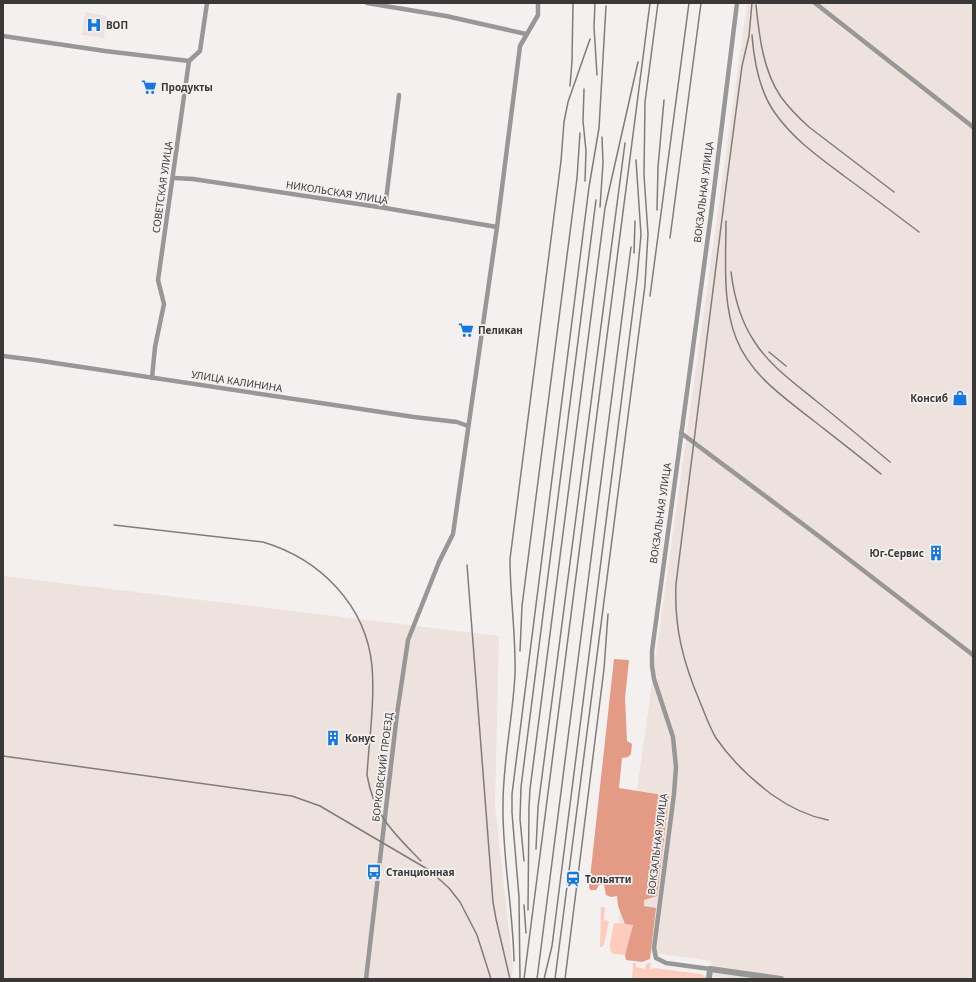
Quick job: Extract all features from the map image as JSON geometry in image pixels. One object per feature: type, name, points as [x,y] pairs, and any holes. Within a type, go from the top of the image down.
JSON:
[{"type":"street","points":[[3,36],[105,51],[189,61],[200,51],[207,3]]},
{"type":"street","points":[[367,3],[446,16],[526,34]]},
{"type":"street","points":[[468,426],[497,227],[520,46],[538,15],[538,3]]},
{"type":"street","name":"ВОКЗАЛЬНАЯ УЛИЦА","points":[[710,969],[666,964],[656,958],[654,954],[676,767],[673,737],[654,679],[652,651],[711,214],[737,3]]},
{"type":"street","points":[[815,3],[973,127]]},
{"type":"street","name":"СОВЕТСКАЯ УЛИЦА","points":[[152,378],[155,347],[164,304],[158,280],[174,178],[189,61]]},
{"type":"street","points":[[385,208],[399,95]]},
{"type":"street","name":"НИКОЛЬСКАЯ УЛИЦА","points":[[174,178],[201,180],[385,208],[497,227]]},
{"type":"street","name":"УЛИЦА КАЛИНИНА","points":[[3,356],[457,422],[468,426]]},
{"type":"street","name":"БОРКОВСКИЙ ПРОЕЗД","points":[[366,979],[397,714],[408,640],[439,562],[453,534],[468,426]]},
{"type":"street","points":[[681,433],[973,655]]},
{"type":"street","points":[[709,979],[710,969],[781,979]]},
{"type":"shaded area","points":[[747,3],[973,3],[973,979],[727,979],[715,977],[710,969],[711,961],[615,947]]},
{"type":"shaded area","name":"ВОП","points":[[85,12],[107,16],[104,38],[82,35]]},
{"type":"shaded area","points":[[3,576],[499,636],[495,805],[513,969],[511,979],[3,979]]},
{"type":"shaded area","points":[[614,659],[629,660],[625,698],[627,741],[632,744],[631,754],[628,757],[622,758],[619,788],[669,796],[657,896],[644,900],[644,906],[656,908],[650,959],[642,962],[626,960],[625,955],[633,925],[625,924],[618,906],[617,896],[611,897],[606,895],[604,885],[599,885],[596,890],[590,890],[589,887]]},
{"type":"shaded area","points":[[601,907],[605,907],[604,920],[609,921],[604,945],[600,947]]},
{"type":"shaded area","points":[[614,923],[633,925],[625,955],[613,954],[610,950]]},
{"type":"shaded area","points":[[651,962],[650,970],[654,968],[701,974],[706,977],[706,979],[632,979],[633,963],[636,963],[636,967],[645,969],[646,964]]},
{"type":"railway","points":[[570,86],[573,3]]},
{"type":"railway","points":[[595,3],[594,27],[597,75]]},
{"type":"railway","points":[[524,979],[650,3]]},
{"type":"railway","points":[[555,979],[645,285],[648,234],[644,175],[645,102],[658,3]]},
{"type":"railway","points":[[650,296],[689,3]]},
{"type":"railway","points":[[670,238],[701,3]]},
{"type":"railway","points":[[752,3],[749,36],[742,66],[726,187],[676,584],[678,630],[684,658],[694,687],[716,738],[728,754],[756,782],[771,794],[798,810],[828,820]]},
{"type":"railway","points":[[756,5],[760,40],[766,64],[770,76],[781,97],[794,113],[809,127],[894,192]]},
{"type":"railway","points":[[520,979],[519,897],[512,813],[512,794],[589,187],[599,128],[606,6]]},
{"type":"railway","points":[[752,35],[754,55],[761,86],[775,113],[782,122],[816,155],[919,232]]},
{"type":"railway","points":[[514,961],[512,921],[503,824],[503,788],[515,674],[515,645],[510,559],[561,161],[564,122],[568,102],[590,39]]},
{"type":"railway","points":[[528,910],[530,789],[605,208],[638,62]]},
{"type":"railway","points":[[584,89],[583,121],[586,151],[585,181]]},
{"type":"railway","points":[[657,210],[658,167],[664,100]]},
{"type":"railway","points":[[520,651],[522,606],[577,178],[580,133]]},
{"type":"railway","points":[[600,207],[603,163],[602,137]]},
{"type":"railway","points":[[536,849],[538,807],[625,143]]},
{"type":"railway","points":[[544,979],[552,946],[637,278],[641,235],[636,160]]},
{"type":"railway","points":[[524,861],[520,819],[521,787],[596,200]]},
{"type":"railway","points":[[634,253],[635,221]]},
{"type":"railway","points":[[726,221],[725,265],[727,295],[732,324],[742,351],[769,385],[881,474]]},
{"type":"railway","points":[[537,979],[631,247]]},
{"type":"railway","points":[[731,272],[741,316],[749,333],[760,350],[790,380],[890,462]]},
{"type":"railway","points":[[769,352],[786,366]]},
{"type":"railway","points":[[114,525],[263,542],[284,550],[303,560],[321,573],[337,588],[350,604],[360,623],[368,644],[372,666],[372,707],[367,775],[370,789],[386,823],[421,861]]},
{"type":"railway","points":[[467,565],[493,902],[510,979]]},
{"type":"railway","points":[[565,979],[604,669],[608,614]]},
{"type":"railway","points":[[3,756],[292,796],[320,806],[429,870],[449,888],[460,902],[477,935],[491,979]]},
{"type":"railway","points":[[524,905],[526,933]]},
{"type":"place","name":"ВОП","points":[[94,25]]},
{"type":"place","name":"Продукты","points":[[149,87]]},
{"type":"place","name":"Пеликан","points":[[466,330]]},
{"type":"place","name":"Консиб","points":[[960,398]]},
{"type":"place","name":"Юг-Сервис","points":[[936,553]]},
{"type":"place","name":"Конус","points":[[333,738]]},
{"type":"place","name":"Станционная","points":[[374,872]]},
{"type":"place","name":"Тольятти","points":[[573,879]]}]
